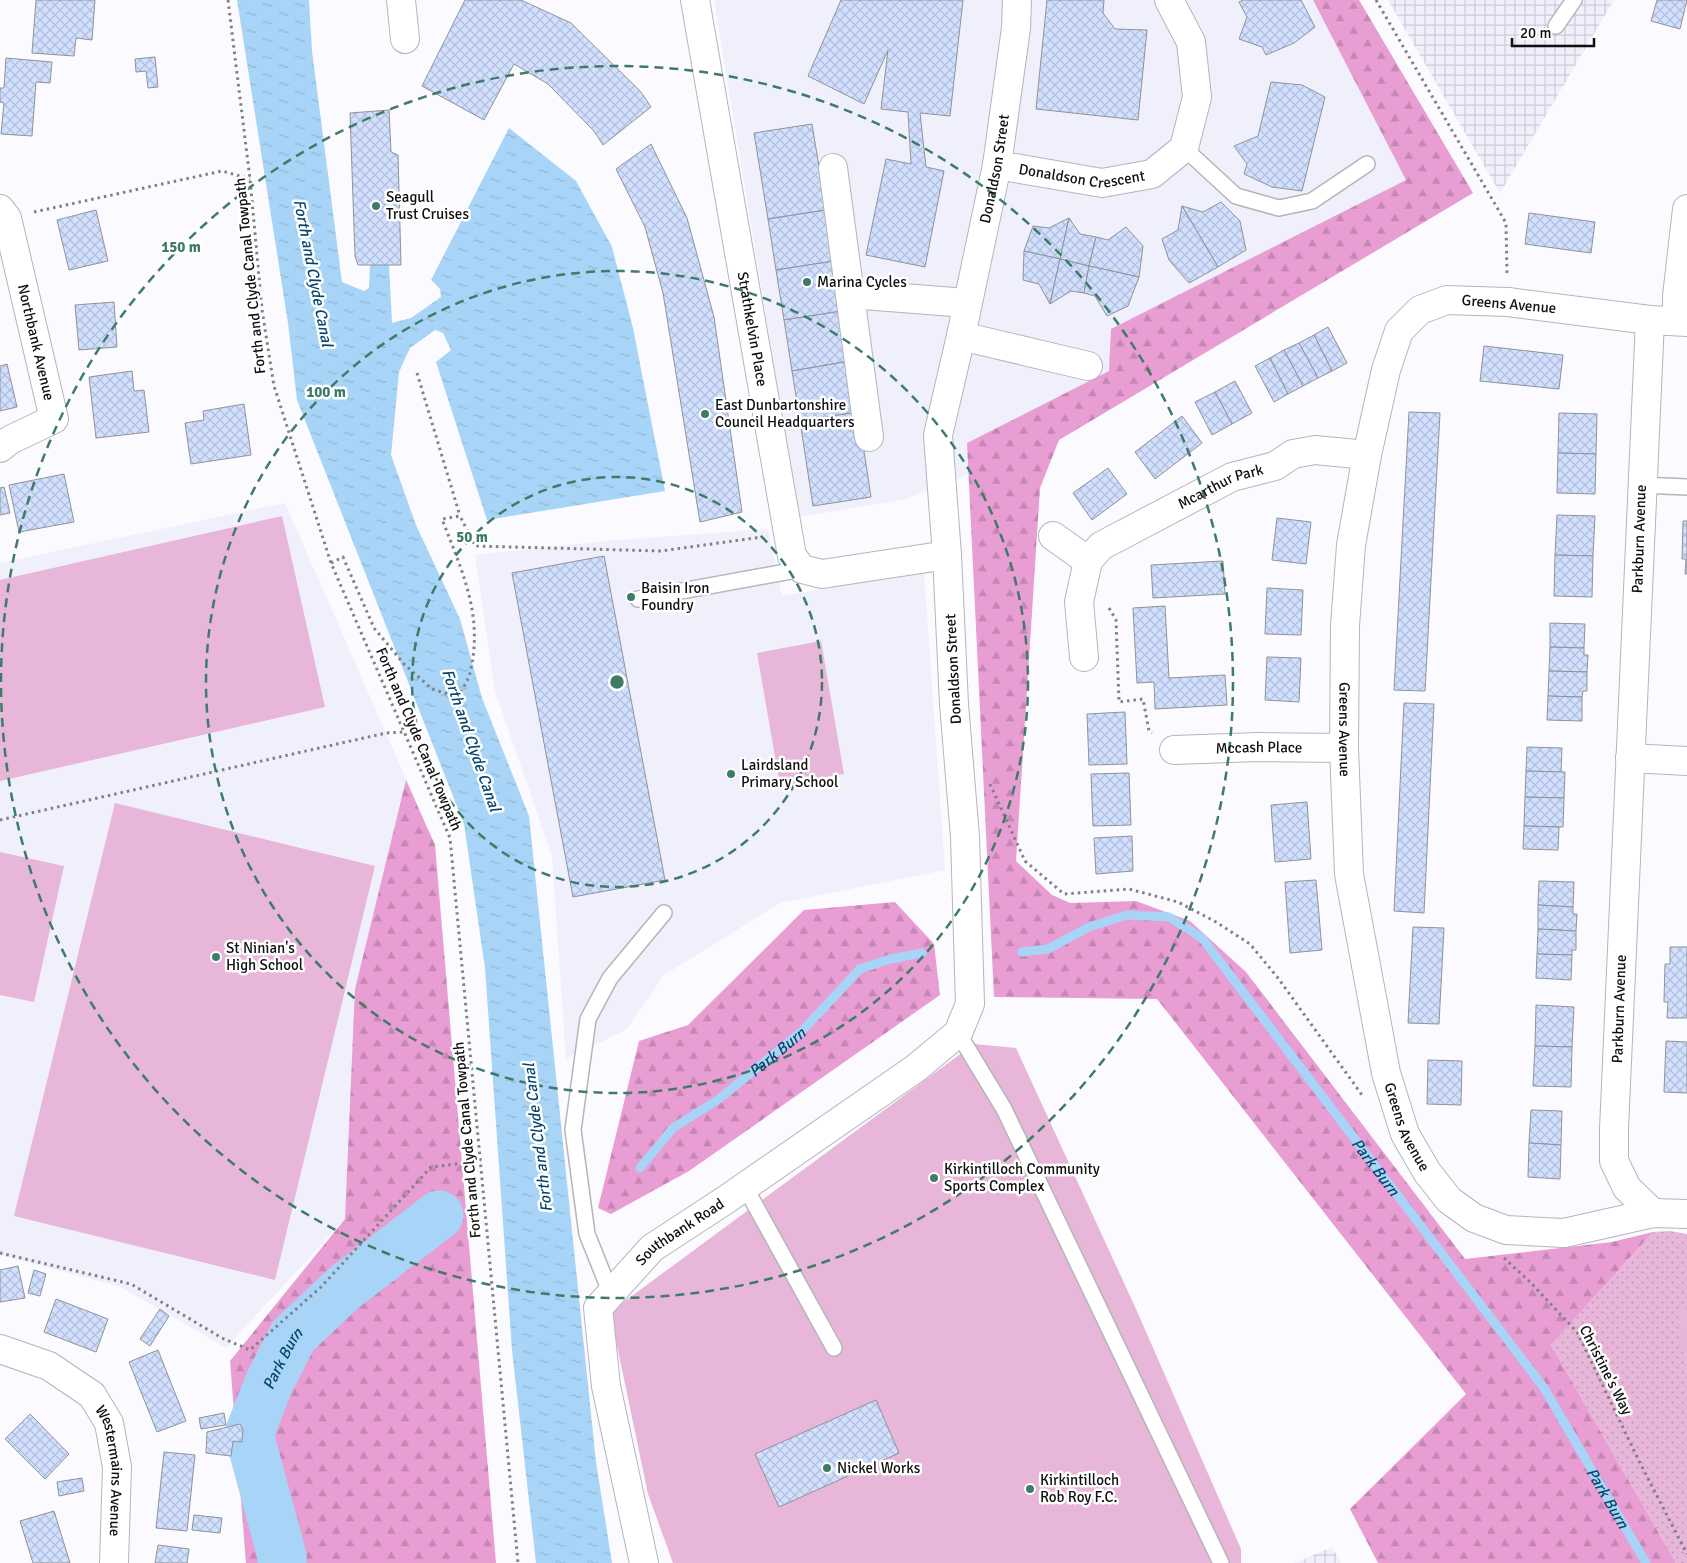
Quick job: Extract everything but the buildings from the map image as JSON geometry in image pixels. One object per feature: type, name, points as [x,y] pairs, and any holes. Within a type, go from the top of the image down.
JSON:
[{"type":"street","points":[[401,0],[405,39]]},
{"type":"street","name":"Strathkelvin Place","points":[[695,0],[792,556],[802,569]]},
{"type":"street","name":"Donaldson Street","points":[[970,1004],[965,838],[954,704],[947,555],[938,434],[997,165],[1016,28],[1017,0]]},
{"type":"street","points":[[1169,0],[1191,42],[1197,97],[1184,148]]},
{"type":"street","name":"Donaldson Crescent","points":[[997,165],[1102,184],[1152,174],[1184,148]]},
{"type":"street","points":[[833,168],[869,437]]},
{"type":"street","points":[[1682,322],[1677,296],[1687,209]]},
{"type":"street","name":"Northbank Avenue","points":[[0,448],[10,440],[54,419],[4,213]]},
{"type":"street","points":[[850,294],[967,303]]},
{"type":"street","name":"Greens Avenue","points":[[1653,1213],[1564,1233],[1506,1230],[1474,1218],[1449,1200],[1427,1172],[1405,1134],[1386,1073],[1349,874],[1344,748],[1345,626],[1351,545],[1367,455],[1386,370],[1399,331],[1420,310],[1447,300],[1508,302],[1650,320],[1682,322]]},
{"type":"street","name":"Parkburn Avenue","points":[[1650,320],[1641,485],[1614,1161],[1627,1188],[1653,1213]]},
{"type":"street","points":[[961,336],[1088,366]]},
{"type":"street","name":"Mcarthur Park","points":[[1088,561],[1101,546],[1232,477],[1275,466],[1293,454],[1315,450],[1367,455]]},
{"type":"street","points":[[1053,536],[1088,561],[1079,602],[1084,657]]},
{"type":"street","points":[[802,569],[822,574],[947,555]]},
{"type":"street","name":"Mccash Place","points":[[1174,750],[1258,747],[1344,748]]},
{"type":"street","points":[[1630,758],[1687,761]]},
{"type":"street","name":"Southbank Road","points":[[644,1563],[606,1386],[598,1308],[652,1248],[745,1187],[916,1068],[958,1033],[970,1004]]},
{"type":"street","points":[[1653,1213],[1687,1214]]},
{"type":"street","name":"Westermains Avenue","points":[[0,1349],[56,1370],[92,1395],[109,1423],[117,1467],[114,1563]]},
{"type":"lane","points":[[1556,26],[1574,0]]},
{"type":"lane","points":[[1184,148],[1236,196],[1279,208],[1312,201],[1367,164]]},
{"type":"lane","points":[[1641,485],[1687,487]]},
{"type":"lane","points":[[638,600],[802,569]]},
{"type":"lane","points":[[611,1294],[587,1234],[573,1130],[588,1019],[610,978],[664,913]]},
{"type":"lane","points":[[958,1033],[1004,1109],[1221,1563]]},
{"type":"lane","points":[[745,1187],[834,1348]]},
{"type":"path","name":"Forth and Clyde Canal Towpath","points":[[228,0],[250,179],[262,310],[274,386],[331,563],[450,838],[518,1563]]},
{"type":"path","points":[[1376,0],[1506,223],[1508,302]]},
{"type":"path","points":[[4,213],[222,171],[250,179]]},
{"type":"path","points":[[417,373],[460,516],[475,546],[661,551],[788,533]]},
{"type":"path","points":[[331,563],[343,558],[374,628],[404,664],[432,689],[458,697],[470,674],[476,630],[469,589],[442,519],[460,516]]},
{"type":"path","points":[[1108,605],[1116,620],[1119,702],[1143,699],[1150,731],[1174,750]]},
{"type":"path","points":[[0,820],[386,733],[404,732]]},
{"type":"path","points":[[989,781],[1025,861],[1064,894],[1129,889],[1178,902],[1216,922],[1250,944],[1278,978],[1367,1102]]},
{"type":"path","points":[[0,1253],[131,1284],[222,1338],[250,1350],[321,1287],[431,1167],[481,1162]]},
{"type":"path","name":"Christine's Way","points":[[1502,1256],[1530,1282],[1577,1332],[1640,1463],[1687,1554]]},
{"type":"shaded area","points":[[714,0],[1359,0],[1473,193],[1059,440],[902,500],[799,517]]},
{"type":"shaded area","points":[[1388,0],[1614,0],[1500,193]]},
{"type":"shaded area","name":"St Ninian's High School","points":[[285,503],[417,804],[445,1110],[226,1348],[121,1287],[0,1255],[0,563]]},
{"type":"shaded area","points":[[282,516],[325,707],[0,781],[0,580]]},
{"type":"shaded area","name":"Lairdsland Primary School","points":[[768,529],[782,596],[924,572],[945,870],[780,903],[664,975],[626,1030],[566,1059],[552,856],[495,691],[475,555],[606,541]]},
{"type":"shaded area","points":[[821,641],[844,774],[780,785],[757,653]]},
{"type":"shaded area","points":[[115,803],[375,866],[275,1280],[14,1216]]},
{"type":"shaded area","points":[[0,852],[64,866],[34,1002],[0,995]]},
{"type":"shaded area","name":"Kirkintilloch Community Sports Complex","points":[[974,1044],[1016,1048],[1136,1309],[1241,1549],[1241,1563],[673,1563],[648,1494],[610,1312]]},
{"type":"shaded area","points":[[1670,1231],[1687,1234],[1687,1563],[1676,1563],[1551,1345],[1653,1232]]},
{"type":"shaded area","points":[[1687,1310],[1687,1379],[1678,1312]]},
{"type":"shaded area","points":[[1332,1547],[1341,1563],[1295,1563]]},
{"type":"green space","points":[[1313,0],[1359,0],[1473,193],[1059,440],[1040,488],[1016,861],[1052,895],[1070,903],[1136,901],[1190,921],[1246,972],[1465,1259],[1612,1242],[1653,1232],[1551,1345],[1676,1563],[1378,1563],[1350,1509],[1466,1394],[1157,999],[994,997],[967,443],[1109,371],[1111,329],[1406,180]]},
{"type":"green space","points":[[406,780],[435,845],[496,1563],[246,1563],[230,1361],[345,1219],[355,989]]},
{"type":"green space","points":[[895,902],[934,944],[940,995],[689,1171],[611,1214],[598,1208],[639,1041],[688,1025],[804,910]]},
{"type":"water","name":"Forth and Clyde Canal","points":[[237,0],[309,0],[312,51],[342,282],[364,291],[369,288],[370,265],[389,264],[392,323],[411,318],[441,297],[440,289],[431,280],[509,128],[576,181],[612,247],[633,328],[665,491],[487,520],[436,362],[451,350],[443,333],[435,330],[410,348],[399,372],[391,455],[416,525],[460,619],[482,698],[529,816],[596,1462],[612,1563],[536,1563],[512,1350],[485,968],[464,824],[297,400],[288,323]]},
{"type":"waterway","name":"Park Burn","points":[[1022,952],[1048,949],[1089,927],[1127,915],[1169,917],[1202,938],[1544,1388],[1646,1563]]},
{"type":"waterway","name":"Park Burn","points":[[640,1168],[673,1128],[719,1099],[801,1032],[860,969],[890,959],[922,953]]},
{"type":"waterway","name":"Park Burn","points":[[282,1563],[282,1556],[249,1434],[269,1383],[293,1336],[344,1288],[439,1215]]},
{"type":"place","name":"Seagull Trust Cruises","points":[[376,206]]},
{"type":"place","name":"Marina Cycles","points":[[807,282]]},
{"type":"place","name":"East Dunbartonshire Council Headquarters","points":[[705,414]]},
{"type":"place","name":"Baisin Iron Foundry","points":[[631,597]]},
{"type":"place","name":"Lairdsland Primary School","points":[[731,774]]},
{"type":"place","name":"St Ninian's High School","points":[[216,957]]},
{"type":"place","name":"Kirkintilloch Community Sports Complex","points":[[934,1178]]},
{"type":"place","name":"Nickel Works","points":[[827,1468]]},
{"type":"place","name":"Kirkintilloch Rob Roy F.C.","points":[[1030,1489]]}]
